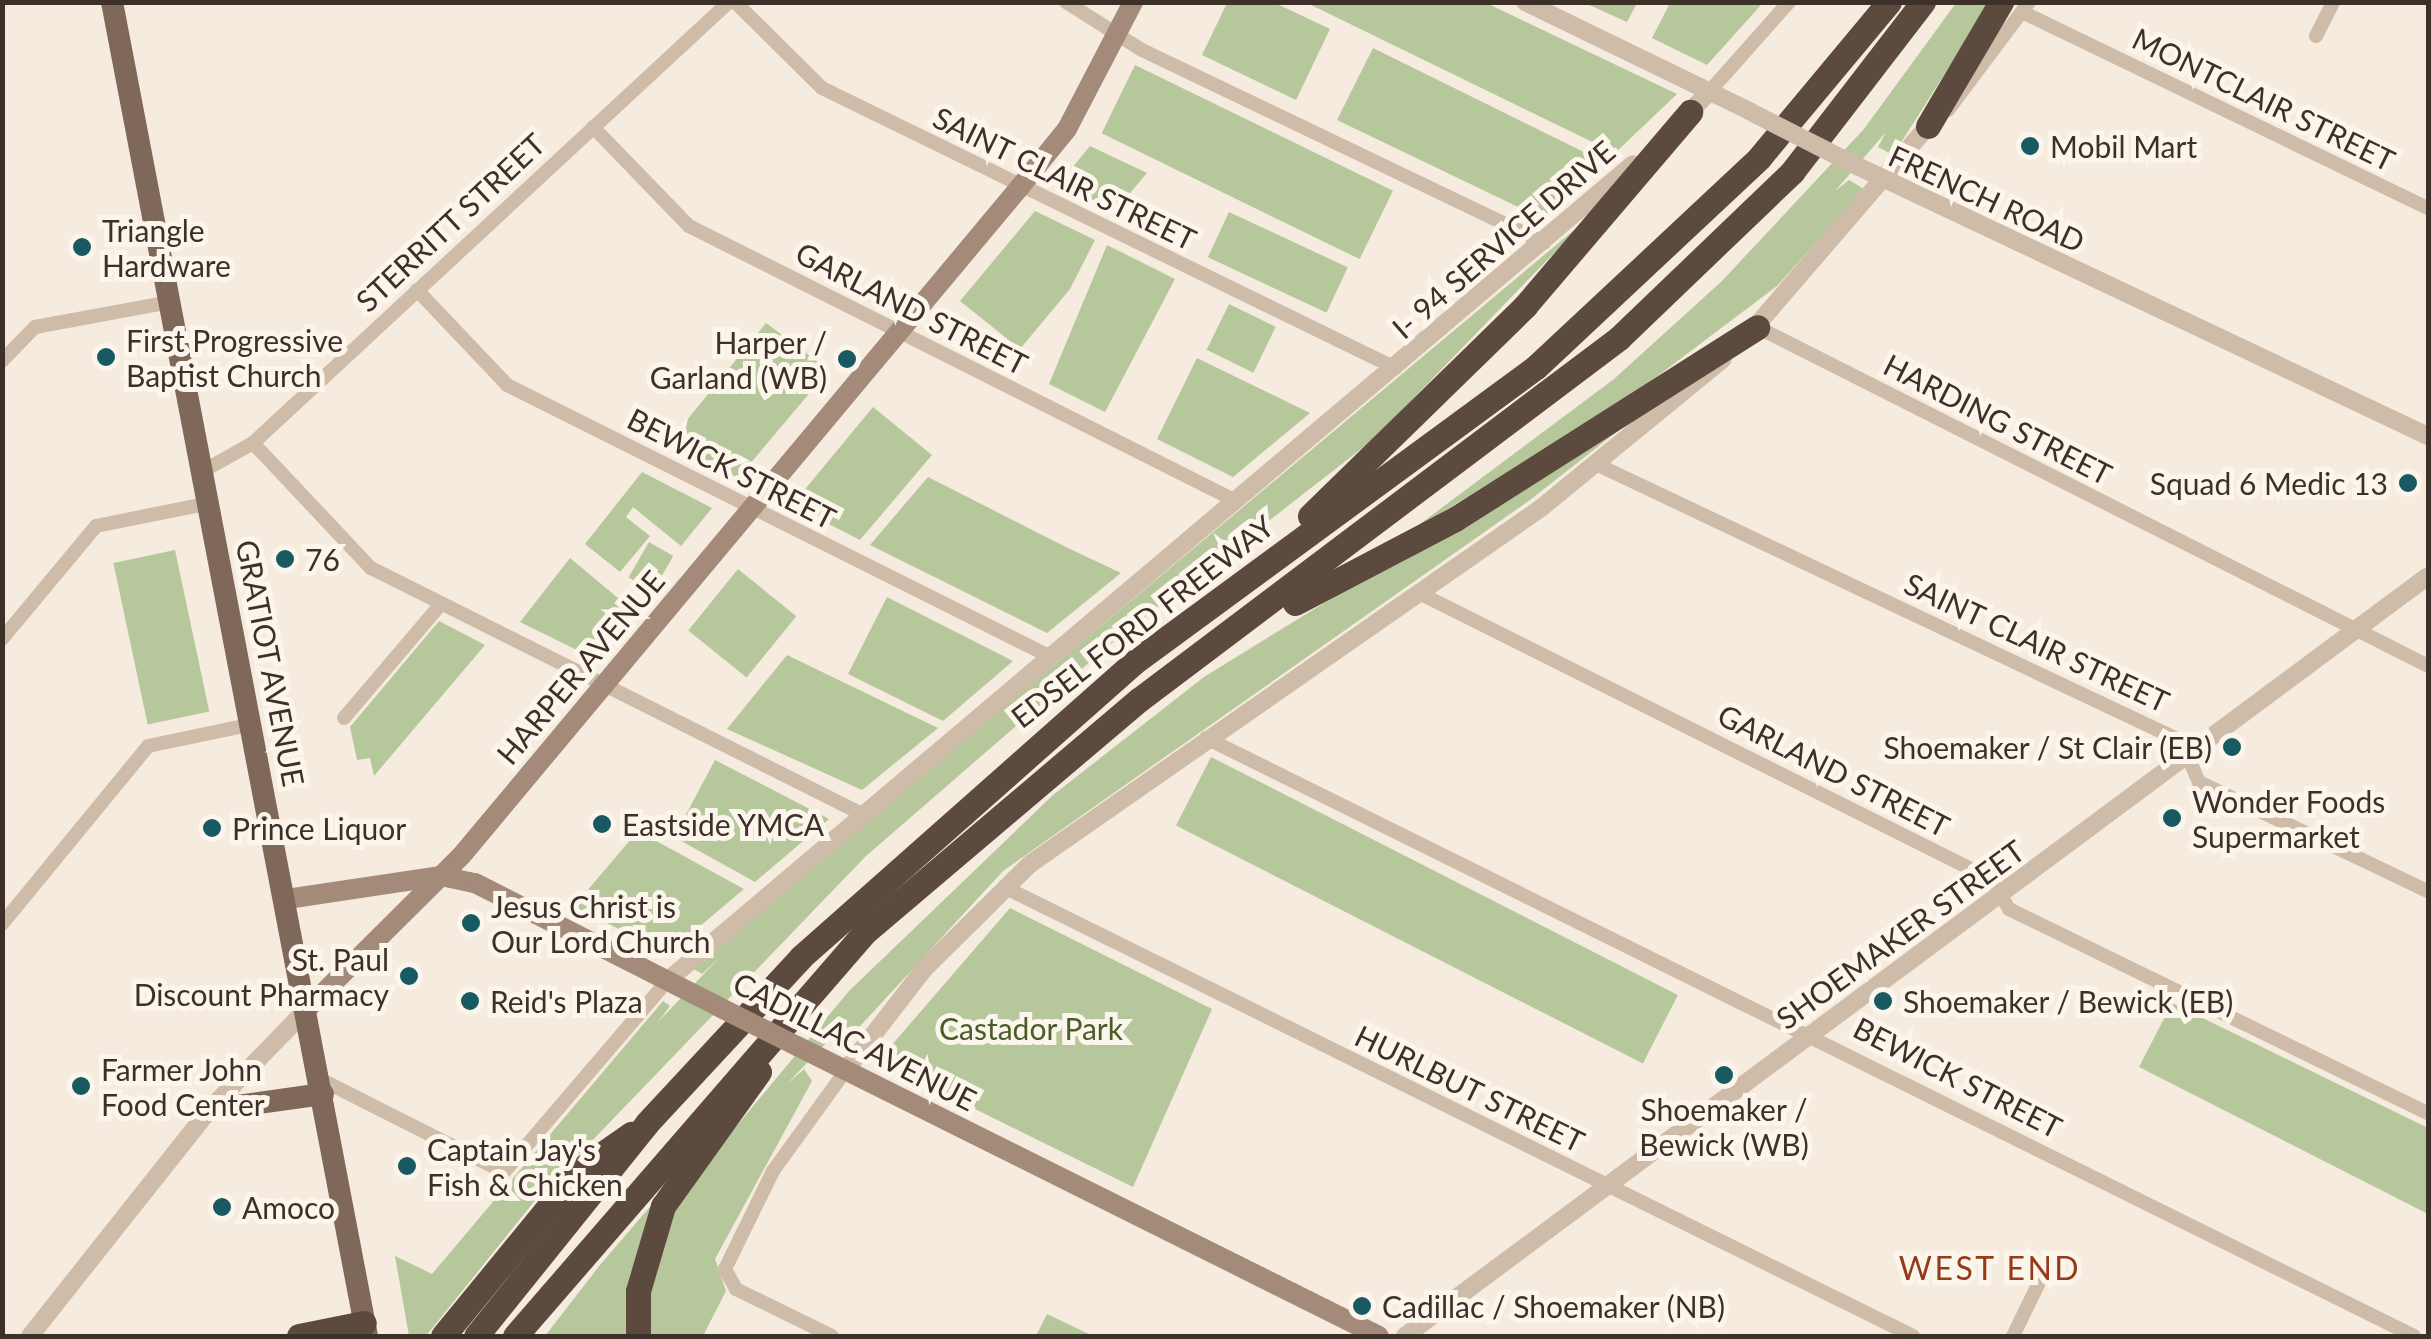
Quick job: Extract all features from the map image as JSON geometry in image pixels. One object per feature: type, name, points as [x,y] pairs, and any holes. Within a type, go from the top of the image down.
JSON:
[{"type":"highway","name":"EDSEL FORD FREEWAY","points":[[476,1336],[647,1123],[801,957],[930,836],[1240,582],[1536,367],[1636,278],[1759,158],[1889,2]]},
{"type":"highway","name":"EDSEL FORD FREEWAY","points":[[515,1336],[803,996],[981,830],[1220,642],[1525,416],[1705,262],[1792,172],[1923,2]]},
{"type":"highway","points":[[1928,126],[2018,6]]},
{"type":"highway","points":[[1240,582],[1525,306],[1690,112]]},
{"type":"highway","points":[[1220,642],[1455,519],[1757,327]]},
{"type":"highway","points":[[638,1336],[638,1291],[663,1206],[803,996]]},
{"type":"highway","points":[[443,1336],[578,1171],[647,1123]]},
{"type":"highway","points":[[298,1336],[366,1330]]},
{"type":"main road","name":"GRATIOT AVENUE","points":[[112,2],[287,900],[366,1330]]},
{"type":"main road","name":"HARPER AVENUE","points":[[307,1009],[441,876],[1020,187],[1066,129],[1133,2]]},
{"type":"main road","name":"CADILLAC AVENUE","points":[[287,900],[441,876],[476,883],[1380,1336]]},
{"type":"main road","points":[[209,1110],[322,1086]]},
{"type":"street","name":"STERRITT STREET","points":[[203,471],[253,443],[732,2]]},
{"type":"street","name":"SAINT CLAIR STREET","points":[[732,2],[822,88],[1395,368]]},
{"type":"street","points":[[1066,2],[1117,34],[1544,243]]},
{"type":"street","name":"FRENCH ROAD","points":[[1525,2],[1885,181],[2428,436]]},
{"type":"street","name":"I- 94 SERVICE DRIVE","points":[[1234,500],[1544,243],[1690,112],[1789,2]]},
{"type":"street","points":[[2316,36],[2332,5]]},
{"type":"street","name":"MONTCLAIR STREET","points":[[2018,6],[2428,208]]},
{"type":"street","points":[[832,1336],[736,1289],[726,1274],[774,1171],[846,1070],[1004,886],[1206,738],[1598,466],[1757,327],[1928,126]]},
{"type":"street","name":"GARLAND STREET","points":[[593,128],[674,216],[898,333],[1234,500]]},
{"type":"street","name":"BEWICK STREET","points":[[418,290],[507,385],[1049,656]]},
{"type":"street","points":[[2,361],[35,327],[170,302]]},
{"type":"street","name":"HARDING STREET","points":[[1757,327],[2428,666]]},
{"type":"street","points":[[253,443],[361,561],[862,814]]},
{"type":"street","name":"SAINT CLAIR STREET","points":[[1598,466],[2181,741],[2198,782],[2428,891]]},
{"type":"street","name":"EDSEL FORD FREEWAY","points":[[322,1086],[504,1172],[667,981],[1234,500]]},
{"type":"street","points":[[2,639],[96,526],[210,502]]},
{"type":"street","name":"SHOEMAKER STREET","points":[[1405,1336],[2428,576]]},
{"type":"street","name":"GARLAND STREET","points":[[1419,592],[1991,879],[2010,908],[2428,1113]]},
{"type":"street","points":[[344,718],[442,604]]},
{"type":"street","points":[[2,924],[148,746],[253,724]]},
{"type":"street","name":"BEWICK STREET","points":[[1206,738],[2414,1336]]},
{"type":"street","name":"HURLBUT STREET","points":[[1004,886],[1913,1336]]},
{"type":"street","name":"HARPER AVENUE","points":[[30,1336],[209,1110],[307,1009]]},
{"type":"street","points":[[2013,1336],[2047,1266]]},
{"type":"green space","points":[[1227,3],[1275,3],[1330,29],[1296,100],[1202,55]]},
{"type":"green space","points":[[1307,3],[1486,3],[1677,94],[1615,153]]},
{"type":"green space","points":[[1585,3],[1637,3],[1627,22]]},
{"type":"green space","points":[[1670,3],[1761,5],[1707,65],[1652,38]]},
{"type":"green space","points":[[1956,3],[1990,3],[1893,155],[1878,147],[1886,132],[1835,191],[1849,180],[1864,189],[1777,286],[1631,396],[1404,536],[1614,379],[1722,281],[1864,129]]},
{"type":"green space","points":[[1373,48],[1606,163],[1541,218],[1337,120]]},
{"type":"green space","points":[[1135,65],[1393,191],[1360,259],[1102,133]]},
{"type":"green space","points":[[1090,146],[1147,173],[1114,212],[1058,185]]},
{"type":"green space","points":[[1035,211],[1095,240],[1070,289],[1020,349],[960,301]]},
{"type":"green space","points":[[1229,212],[1348,267],[1327,313],[1208,257]]},
{"type":"green space","points":[[1586,220],[1374,439],[1113,642],[866,856],[537,1198],[426,1336],[409,1336],[395,1256],[432,1274],[663,1001],[670,1006],[658,1022],[719,958],[702,974],[692,968]]},
{"type":"green space","points":[[1107,245],[1175,279],[1105,412],[1049,384]]},
{"type":"green space","points":[[1229,304],[1276,327],[1253,373],[1207,350]]},
{"type":"green space","points":[[766,323],[829,370],[738,478],[669,442]]},
{"type":"green space","points":[[1197,358],[1310,413],[1233,477],[1157,439]]},
{"type":"green space","points":[[1670,390],[1530,500],[1003,871],[851,1036],[833,1039],[847,1021],[786,1085],[804,1069],[812,1081],[715,1259],[726,1291],[703,1336],[648,1336],[648,1291],[674,1201],[849,991],[1053,795],[1204,677]]},
{"type":"green space","points":[[873,407],[932,455],[860,540],[792,505]]},
{"type":"green space","points":[[642,472],[712,508],[681,546],[633,507],[626,517],[650,536],[620,572],[585,544]]},
{"type":"green space","points":[[928,477],[1121,573],[1047,633],[870,545]]},
{"type":"green space","points":[[649,542],[673,556],[653,592],[628,578]]},
{"type":"green space","points":[[175,550],[209,711],[148,724],[113,563]]},
{"type":"green space","points":[[570,558],[630,608],[589,656],[520,622]]},
{"type":"green space","points":[[738,569],[796,616],[747,678],[688,630]]},
{"type":"green space","points":[[887,597],[1013,661],[943,721],[848,674]]},
{"type":"green space","points":[[439,621],[485,645],[374,776],[370,758],[357,760],[350,727]]},
{"type":"green space","points":[[787,655],[938,728],[862,790],[727,729]]},
{"type":"green space","points":[[1211,757],[1678,995],[1643,1063],[1176,826]]},
{"type":"green space","points":[[715,760],[829,819],[755,882],[674,837]]},
{"type":"green space","points":[[638,831],[744,889],[667,954],[574,906]]},
{"type":"green space","name":"Castador Park","points":[[1010,908],[1212,1009],[1133,1187],[878,1061]]},
{"type":"green space","points":[[2172,1003],[2428,1128],[2428,1214],[2139,1067]]},
{"type":"green space","points":[[654,1202],[630,1336],[545,1336],[600,1265]]},
{"type":"green space","points":[[1047,1314],[1093,1336],[1036,1336]]},
{"type":"place","name":"Mobil Mart","points":[[2030,146]]},
{"type":"place","name":"Triangle Hardware","points":[[82,247]]},
{"type":"place","name":"First Progressive Baptist Church","points":[[106,357]]},
{"type":"place","name":"Harper / Garland (WB)","points":[[847,359]]},
{"type":"place","name":"Squad 6 Medic 13","points":[[2408,483]]},
{"type":"place","name":"76","points":[[285,559]]},
{"type":"place","name":"Shoemaker / St Clair (EB)","points":[[2232,747]]},
{"type":"place","name":"Wonder Foods Supermarket","points":[[2172,818]]},
{"type":"place","name":"Eastside YMCA","points":[[602,824]]},
{"type":"place","name":"Prince Liquor","points":[[212,828]]},
{"type":"place","name":"Jesus Christ is Our Lord Church","points":[[471,923]]},
{"type":"place","name":"St. Paul Discount Pharmacy","points":[[409,976]]},
{"type":"place","name":"Reid's Plaza","points":[[470,1001]]},
{"type":"place","name":"Shoemaker / Bewick (EB)","points":[[1883,1001]]},
{"type":"place","name":"Shoemaker / Bewick (WB)","points":[[1724,1075]]},
{"type":"place","name":"Farmer John Food Center","points":[[81,1086]]},
{"type":"place","name":"Captain Jay's Fish & Chicken","points":[[407,1166]]},
{"type":"place","name":"Amoco","points":[[222,1207]]},
{"type":"place","name":"Cadillac / Shoemaker (NB)","points":[[1362,1306]]},
{"type":"district","name":"WEST END","points":[[1990,1268]]}]
